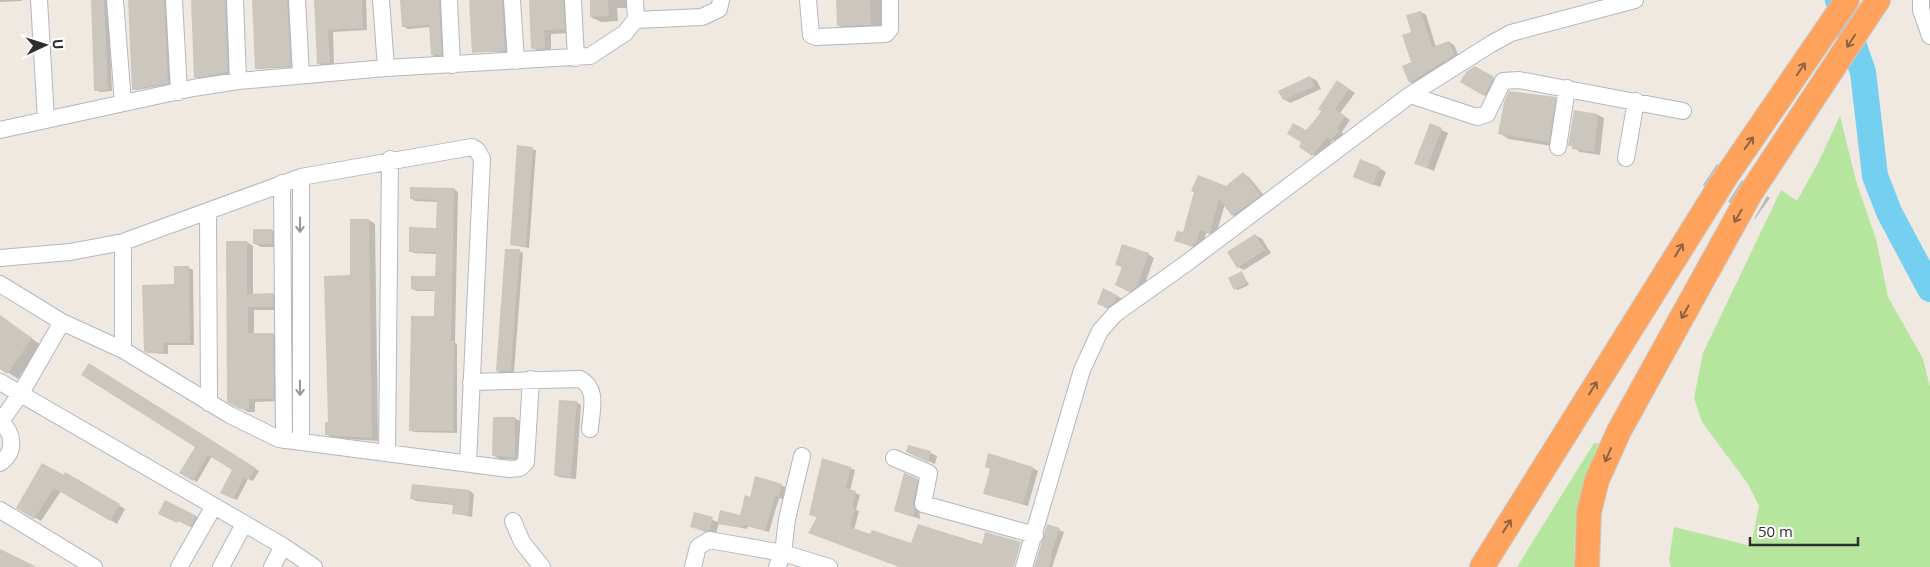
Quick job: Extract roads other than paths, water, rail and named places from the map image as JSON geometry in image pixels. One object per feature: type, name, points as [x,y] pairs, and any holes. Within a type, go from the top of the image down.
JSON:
[{"type":"highway","points":[[1482,567],[1725,178],[1847,0]]},
{"type":"highway","points":[[1587,567],[1589,512],[1597,480],[1619,431],[1750,194],[1878,0]]},
{"type":"street","points":[[39,0],[46,120]]},
{"type":"street","points":[[116,0],[123,104]]},
{"type":"street","points":[[174,0],[179,92]]},
{"type":"street","points":[[235,0],[238,81]]},
{"type":"street","points":[[297,0],[301,75]]},
{"type":"street","points":[[381,0],[386,68]]},
{"type":"street","points":[[449,0],[452,65]]},
{"type":"street","points":[[512,0],[516,61]]},
{"type":"street","points":[[573,0],[576,58]]},
{"type":"street","points":[[0,130],[238,81],[386,68],[590,56],[625,33],[636,20],[635,0]]},
{"type":"street","points":[[636,20],[702,17],[719,9],[721,0]]},
{"type":"street","points":[[808,0],[809,29],[811,34],[816,37],[886,34],[890,29],[890,0]]},
{"type":"street","points":[[1024,567],[1082,370],[1100,331],[1115,314],[1184,265],[1410,95],[1511,33],[1635,0]]},
{"type":"street","points":[[1921,0],[1921,10],[1930,36]]},
{"type":"street","points":[[1410,95],[1477,117],[1487,114],[1503,81],[1520,80],[1683,111]]},
{"type":"street","points":[[1558,147],[1567,88]]},
{"type":"street","points":[[1626,158],[1636,101]]},
{"type":"street","points":[[0,258],[70,252],[123,242],[301,176],[464,146],[472,147],[480,155],[468,464]]},
{"type":"street","points":[[387,452],[390,159]]},
{"type":"street","points":[[284,440],[291,304],[301,176]]},
{"type":"street","points":[[282,183],[301,442]]},
{"type":"street","points":[[208,211],[210,403]]},
{"type":"street","points":[[123,242],[123,350]]},
{"type":"street","points":[[0,284],[62,322],[123,350],[258,430],[284,440],[509,469],[525,466],[531,379]]},
{"type":"street","points":[[0,463],[7,457],[12,441],[6,426],[0,421],[21,393],[62,322]]},
{"type":"street","points":[[471,382],[574,378],[588,383],[593,391],[590,429]]},
{"type":"street","points":[[0,382],[283,546],[314,567]]},
{"type":"street","points":[[780,560],[787,519],[802,456]]},
{"type":"street","points":[[894,458],[929,473],[923,504],[1034,535]]},
{"type":"street","points":[[179,567],[214,506]]},
{"type":"street","points":[[0,510],[94,567]]},
{"type":"street","points":[[513,521],[522,542],[542,567]]},
{"type":"street","points":[[221,567],[244,524]]},
{"type":"street","points":[[693,567],[698,547],[708,540],[780,560],[829,567]]},
{"type":"street","points":[[272,567],[283,546]]},
{"type":"waterway","points":[[1838,0],[1863,72],[1875,176],[1889,212],[1930,289]]}]
